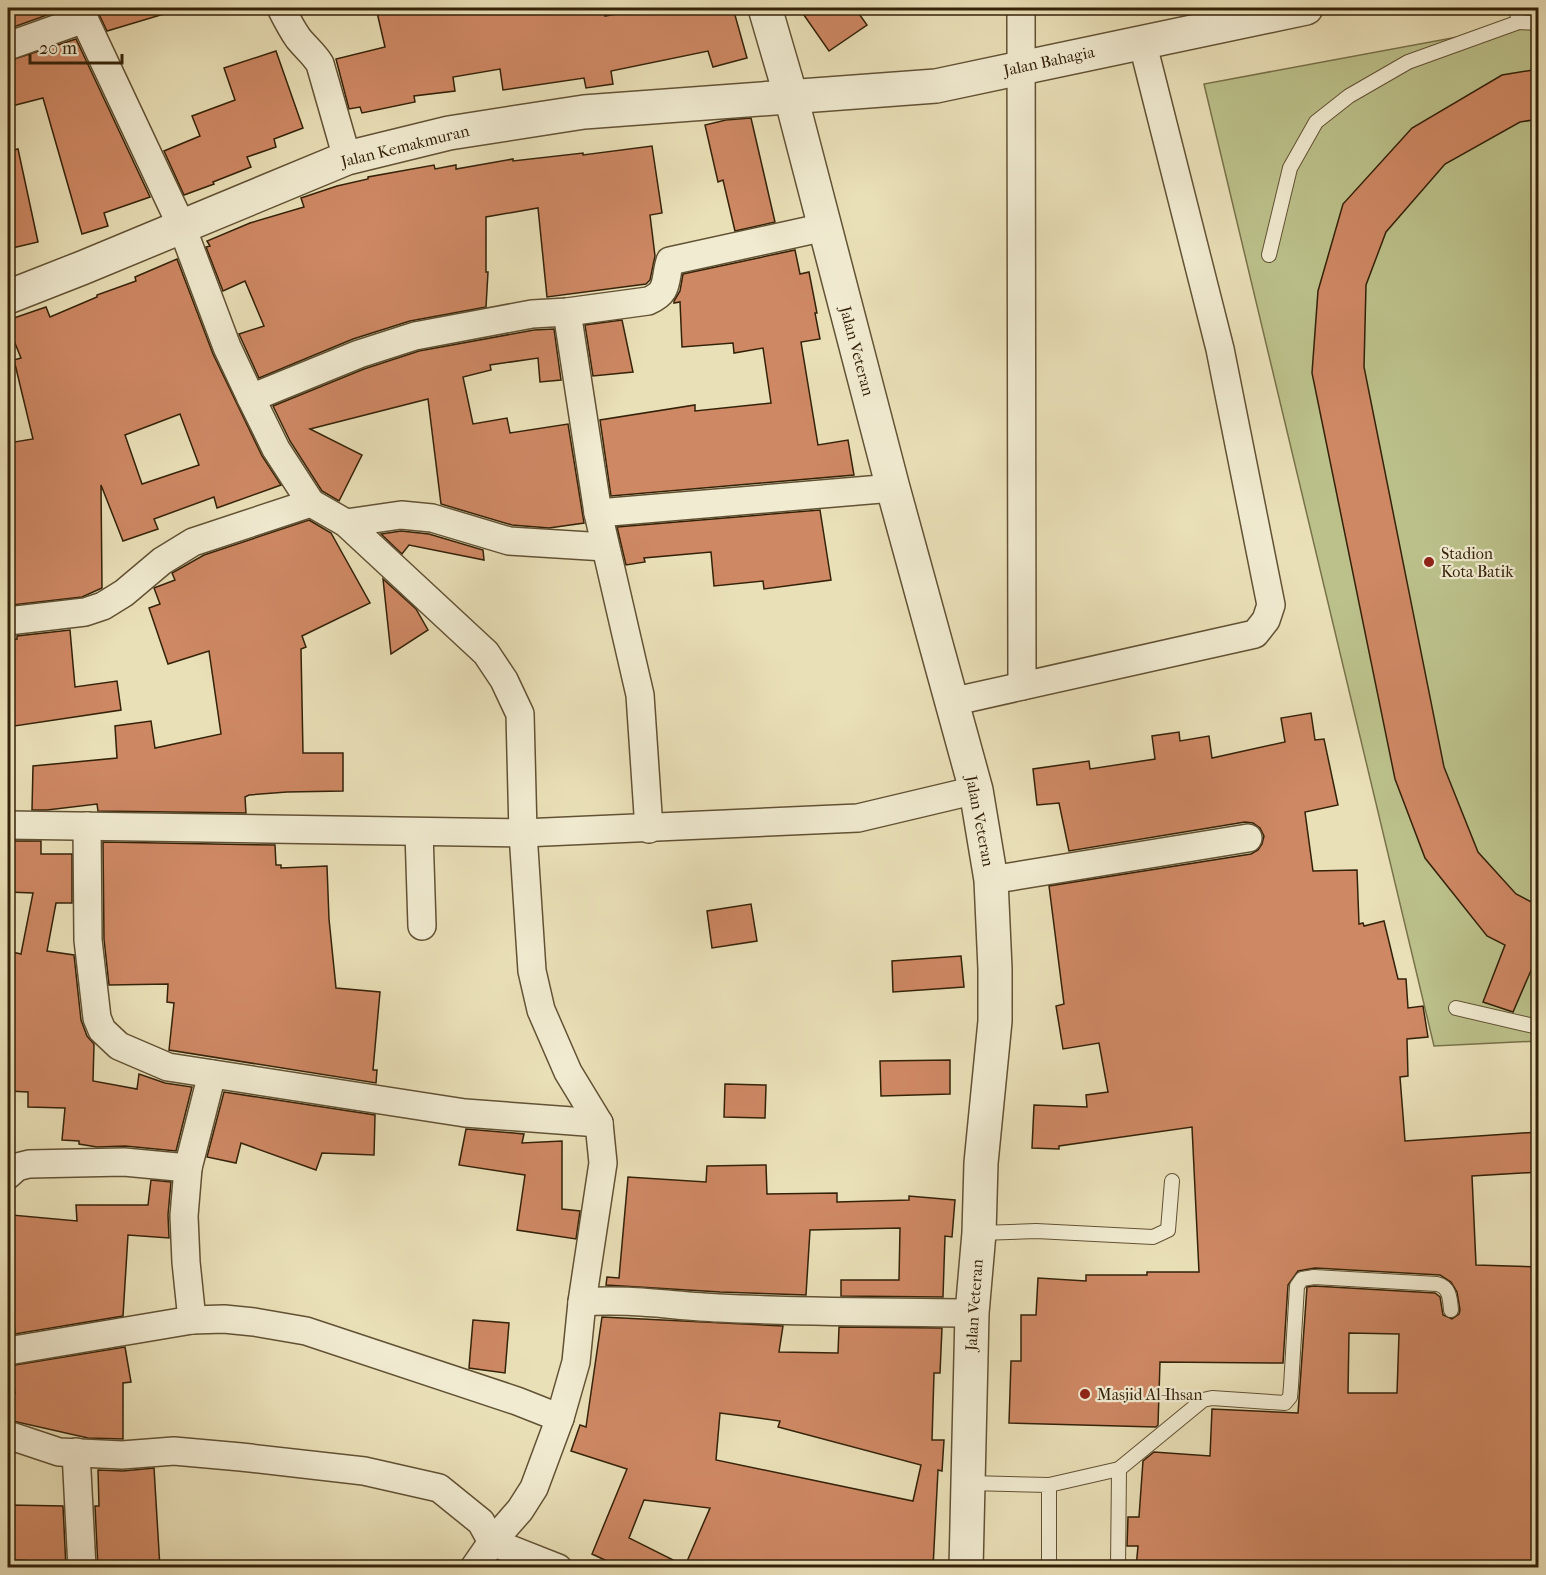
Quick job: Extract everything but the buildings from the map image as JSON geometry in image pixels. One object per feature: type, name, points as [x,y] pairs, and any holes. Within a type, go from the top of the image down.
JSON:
[{"type":"street","points":[[281,8],[286,21],[299,39],[314,53],[320,64],[347,158]]},
{"type":"street","points":[[1021,8],[1022,686]]},
{"type":"street","name":"Jalan Bahagia","points":[[791,97],[936,86],[1306,8]]},
{"type":"street","name":"Jalan Veteran","points":[[770,10],[893,488],[976,790],[990,880],[995,969],[995,1021],[981,1162],[979,1233],[972,1312],[966,1483],[966,1568]]},
{"type":"street","points":[[8,46],[81,13],[182,227],[227,347],[276,449],[311,502],[346,523],[486,653],[504,681],[520,714],[523,833],[532,971],[541,1010],[568,1072],[599,1123],[603,1163],[582,1302],[576,1362],[560,1418],[534,1488],[520,1510],[492,1542],[474,1568]]},
{"type":"street","points":[[951,702],[1255,634],[1266,620],[1271,604],[1220,349],[1142,41]]},
{"type":"street","name":"Jalan Kemakmuran","points":[[8,297],[347,158],[449,133],[584,112],[791,97]]},
{"type":"street","points":[[251,398],[359,354],[415,336],[532,314],[567,312],[648,301],[658,297],[662,292],[667,281],[670,261],[679,257],[825,227]]},
{"type":"street","points":[[567,312],[598,513],[640,695],[649,829]]},
{"type":"street","points":[[598,513],[893,488]]},
{"type":"street","points":[[8,621],[85,612],[103,606],[124,593],[162,561],[193,542],[311,502]]},
{"type":"street","points":[[346,523],[401,515],[432,518],[509,541],[605,547]]},
{"type":"street","points":[[8,825],[523,833],[649,829],[858,818],[976,790]]},
{"type":"street","points":[[87,826],[88,940],[97,1018],[102,1030],[119,1046],[168,1067],[465,1113],[599,1123]]},
{"type":"street","points":[[419,832],[422,926]]},
{"type":"street","points":[[990,880],[1248,838]]},
{"type":"street","points":[[192,1320],[184,1216],[188,1168],[212,1074]]},
{"type":"street","points":[[8,1175],[17,1167],[29,1164],[124,1162],[188,1168]]},
{"type":"street","points":[[582,1302],[603,1300],[796,1311],[972,1312]]},
{"type":"street","points":[[8,1351],[192,1320],[224,1319],[306,1331],[517,1401],[560,1418]]},
{"type":"street","points":[[8,1435],[59,1452],[122,1455],[174,1451],[364,1471],[439,1488],[481,1522],[492,1542],[558,1568]]},
{"type":"street","points":[[76,1452],[82,1568]]},
{"type":"lane","points":[[1516,8],[1519,22]]},
{"type":"lane","points":[[1269,255],[1290,168],[1316,122],[1349,96],[1408,62],[1519,22],[1539,22]]},
{"type":"lane","points":[[1456,1008],[1539,1027]]},
{"type":"lane","points":[[979,1233],[1036,1232],[1153,1237],[1168,1230],[1172,1181]]},
{"type":"lane","points":[[966,1483],[1048,1485],[1119,1469],[1203,1400],[1212,1398],[1281,1404],[1288,1400],[1291,1386],[1297,1286],[1302,1279],[1314,1277],[1437,1284],[1446,1288],[1450,1296],[1451,1310]]},
{"type":"lane","points":[[1118,1568],[1119,1469]]},
{"type":"lane","points":[[1048,1485],[1048,1568]]},
{"type":"green space","name":"Stadion Kota Batik","points":[[1538,22],[1538,1041],[1434,1046],[1204,84]]},
{"type":"place","name":"Stadion Kota Batik","points":[[1429,562]]},
{"type":"place","name":"Masjid Al-Ihsan","points":[[1085,1394]]}]
